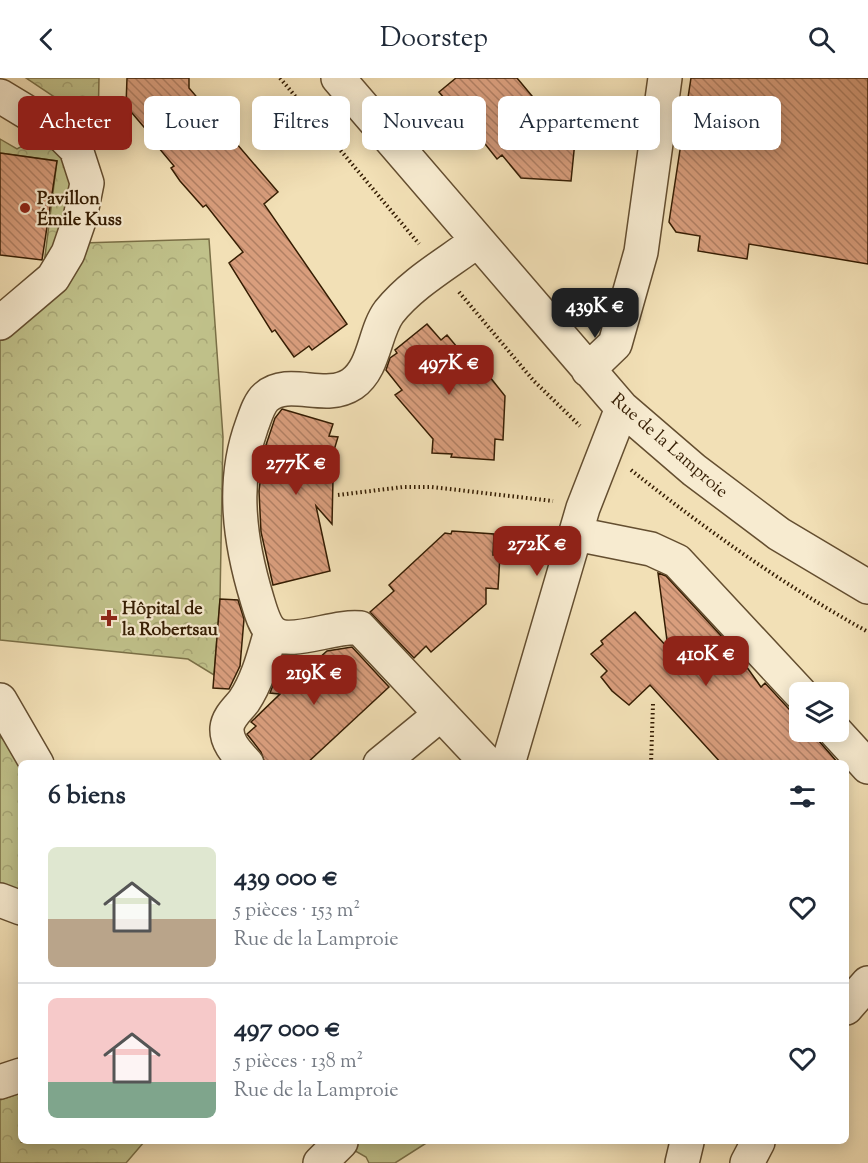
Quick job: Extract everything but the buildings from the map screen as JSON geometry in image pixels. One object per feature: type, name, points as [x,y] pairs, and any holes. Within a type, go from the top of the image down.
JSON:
[{"type":"street","name":"Rue de la Lamproie","points":[[338,78],[622,408],[694,470],[779,534],[868,587]]},
{"type":"street","points":[[588,370],[615,344],[641,252],[665,78]]},
{"type":"street","points":[[0,96],[58,132],[76,149],[87,183],[80,218],[68,254],[53,278],[0,323]]},
{"type":"street","points":[[477,241],[404,295],[387,314],[367,365],[353,383],[334,391],[319,392],[281,388],[264,398],[246,441],[240,476],[240,516],[246,562],[262,615],[271,631],[284,638],[302,637],[344,626],[360,628],[484,760]]},
{"type":"street","points":[[509,760],[580,521],[622,408]]},
{"type":"street","points":[[580,521],[677,561],[790,682]]},
{"type":"street","points":[[243,760],[231,746],[227,729],[231,717],[245,700],[257,677],[271,631]]},
{"type":"street","points":[[0,700],[35,760]]},
{"type":"street","points":[[386,760],[441,714]]},
{"type":"street","points":[[845,742],[868,767]]},
{"type":"street","points":[[0,900],[18,907]]},
{"type":"street","points":[[849,1005],[868,983]]},
{"type":"street","points":[[0,1082],[18,1076]]},
{"type":"street","points":[[320,1163],[339,1144]]},
{"type":"street","points":[[681,1163],[686,1144]]},
{"type":"street","points":[[747,1163],[758,1144]]},
{"type":"path","points":[[338,495],[403,487],[432,487],[551,500],[580,521]]},
{"type":"path","points":[[651,760],[653,704]]},
{"type":"green space","points":[[26,78],[99,78],[99,96],[53,96]]},
{"type":"green space","points":[[0,139],[17,149],[56,150],[64,161],[71,180],[73,202],[71,214],[63,234],[44,264],[57,161],[0,153]]},
{"type":"green space","name":"Hôpital de la Robertsau","points":[[209,239],[223,437],[220,599],[214,675],[188,659],[0,640],[0,338],[82,243]]},
{"type":"green space","points":[[0,736],[20,760],[18,760],[18,900],[0,894]]},
{"type":"green space","points":[[18,1094],[18,1144],[142,1144],[126,1163],[0,1163],[0,1100]]},
{"type":"green space","points":[[353,1144],[425,1144],[395,1163],[369,1163],[366,1157],[350,1148]]},
{"type":"place","name":"Pavillon Émile Kuss","points":[[25,208]]},
{"type":"place","name":"Hôpital de la Robertsau","points":[[109,618]]}]
